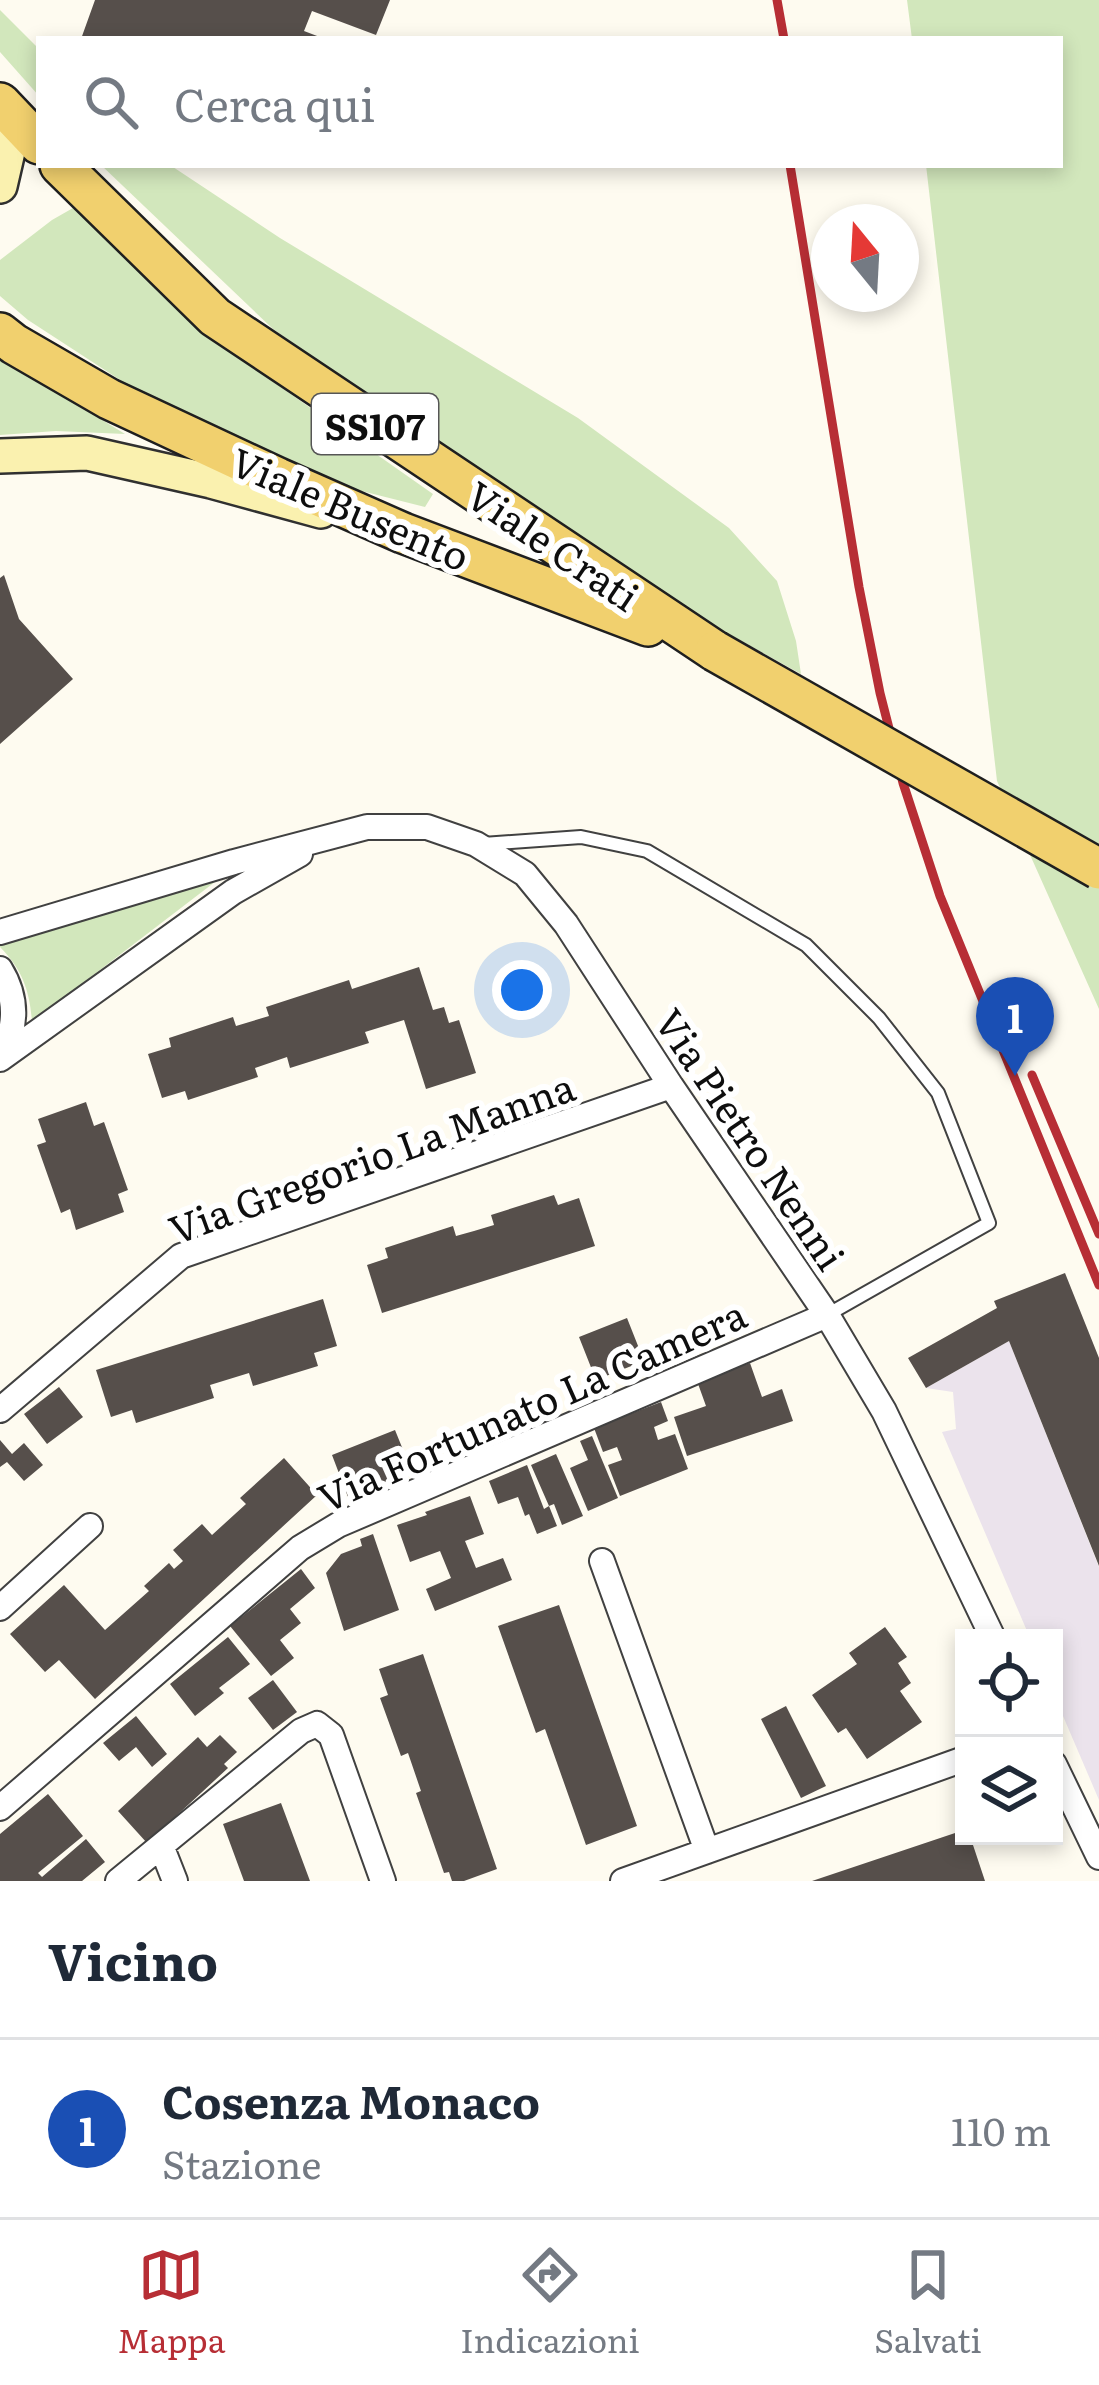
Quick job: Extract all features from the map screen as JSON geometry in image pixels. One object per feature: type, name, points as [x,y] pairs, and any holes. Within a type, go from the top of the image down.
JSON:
[{"type":"main road","points":[[0,186],[18,123]]},
{"type":"main road","name":"Viale Crati","points":[[63,168],[215,317],[715,652]]},
{"type":"main road","name":"Viale Busento","points":[[7,339],[109,399],[403,533],[715,652]]},
{"type":"main road","points":[[0,456],[87,453],[403,533]]},
{"type":"main road","name":"SS107","points":[[715,652],[1099,869]]},
{"type":"street","name":"Via Pietro Nenni","points":[[0,932],[367,827],[427,827],[476,844],[525,874],[566,924],[827,1315],[884,1411],[989,1629]]},
{"type":"street","name":"Via Pietro Nenni","points":[[0,1059],[233,892],[332,836]]},
{"type":"street","points":[[0,969],[13,996],[14,1020],[0,1059]]},
{"type":"street","name":"Via Gregorio La Manna","points":[[0,1410],[181,1256],[671,1086]]},
{"type":"street","name":"Via Fortunato La Camera","points":[[0,1808],[300,1548],[338,1526],[827,1315]]},
{"type":"street","points":[[0,1608],[90,1526]]},
{"type":"street","points":[[602,1561],[707,1851]]},
{"type":"street","points":[[118,1881],[301,1731],[317,1724],[331,1735],[383,1881]]},
{"type":"street","points":[[623,1881],[955,1762]]},
{"type":"street","points":[[1063,1783],[1099,1858]]},
{"type":"street","points":[[161,1848],[175,1881]]},
{"type":"lane","points":[[476,844],[581,837],[647,851],[806,945],[879,1018],[938,1094],[989,1223],[827,1315]]},
{"type":"shaded area","points":[[1009,1341],[1099,1567],[1099,1800],[1063,1716],[1063,1629],[1026,1629],[942,1432],[956,1429],[953,1392],[926,1388]]},
{"type":"green space","points":[[907,0],[1099,0],[1099,1009],[997,781],[926,168],[1063,168],[1063,36],[912,36]]},
{"type":"green space","points":[[0,10],[36,46],[36,93],[0,52]]},
{"type":"green space","points":[[104,168],[175,168],[280,238],[578,418],[729,528],[777,581],[801,674],[665,599],[273,329]]},
{"type":"green space","points":[[73,208],[97,220],[221,345],[433,494],[425,507],[318,480],[154,402],[28,320],[0,296],[0,260]]},
{"type":"green space","points":[[0,357],[125,434],[0,435]]},
{"type":"green space","points":[[224,875],[32,1022],[24,981],[0,947],[0,938]]},
{"type":"building","points":[[95,0],[390,0],[376,35],[312,11],[304,31],[317,36],[82,36]]},
{"type":"building","points":[[4,575],[19,619],[73,679],[0,744],[0,578]]},
{"type":"building","points":[[419,967],[433,1010],[444,1007],[449,1023],[459,1020],[476,1073],[426,1089],[404,1020],[365,1032],[369,1043],[290,1068],[287,1057],[255,1068],[258,1077],[188,1100],[185,1091],[162,1098],[148,1054],[171,1047],[169,1038],[233,1017],[236,1026],[269,1016],[266,1007],[349,980],[352,989]]},
{"type":"building","points":[[86,1102],[94,1126],[104,1122],[128,1190],[118,1194],[124,1212],[76,1230],[70,1209],[61,1213],[37,1145],[46,1142],[38,1119]]},
{"type":"building","points":[[554,1195],[558,1205],[579,1198],[595,1246],[382,1313],[367,1265],[388,1258],[385,1248],[453,1226],[456,1236],[494,1225],[491,1215]]},
{"type":"building","points":[[1065,1273],[1099,1358],[1099,1566],[1009,1341],[926,1388],[908,1358],[997,1308],[994,1301]]},
{"type":"building","points":[[323,1299],[337,1346],[314,1353],[318,1366],[253,1386],[249,1373],[210,1385],[214,1398],[136,1423],[132,1410],[111,1417],[96,1370]]},
{"type":"building","points":[[627,1318],[644,1361],[596,1380],[579,1337]]},
{"type":"building","points":[[750,1363],[762,1397],[782,1389],[793,1421],[687,1456],[674,1417],[706,1406],[697,1381]]},
{"type":"building","points":[[59,1387],[83,1417],[47,1444],[24,1414]]},
{"type":"building","points":[[661,1402],[668,1421],[654,1427],[658,1440],[675,1434],[688,1469],[620,1496],[608,1465],[622,1460],[617,1447],[603,1452],[594,1428]]},
{"type":"building","points":[[395,1430],[412,1472],[348,1497],[332,1455]]},
{"type":"building","points":[[592,1436],[618,1498],[588,1511],[570,1468],[588,1460],[580,1441]]},
{"type":"building","points":[[0,1440],[12,1454],[24,1443],[43,1465],[24,1481],[7,1462],[0,1467]]},
{"type":"building","points":[[556,1454],[583,1516],[562,1525],[554,1504],[549,1506],[531,1465]]},
{"type":"building","points":[[284,1458],[317,1495],[95,1699],[59,1660],[45,1672],[10,1634],[64,1585],[105,1630],[149,1591],[144,1586],[169,1563],[174,1569],[183,1561],[173,1550],[202,1524],[212,1535],[246,1504],[240,1498]]},
{"type":"building","points":[[527,1465],[544,1509],[549,1506],[557,1526],[537,1534],[518,1497],[498,1504],[489,1481]]},
{"type":"building","points":[[470,1496],[484,1534],[465,1541],[476,1568],[503,1558],[512,1580],[435,1611],[426,1589],[451,1578],[440,1551],[410,1562],[397,1525]]},
{"type":"building","points":[[373,1534],[399,1610],[344,1631],[326,1573],[341,1554],[362,1546],[360,1539]]},
{"type":"building","points":[[301,1569],[315,1588],[290,1609],[301,1623],[280,1640],[294,1658],[271,1676],[230,1626]]},
{"type":"building","points":[[559,1605],[637,1826],[586,1845],[545,1729],[536,1733],[498,1626]]},
{"type":"building","points":[[885,1627],[907,1657],[898,1663],[911,1683],[900,1691],[922,1722],[867,1759],[846,1728],[838,1733],[812,1695],[857,1664],[849,1653]]},
{"type":"building","points":[[228,1637],[250,1664],[219,1688],[224,1693],[195,1716],[170,1684]]},
{"type":"building","points":[[423,1654],[497,1869],[464,1881],[452,1881],[449,1872],[444,1873],[416,1793],[421,1791],[408,1753],[401,1756],[380,1698],[388,1695],[379,1669]]},
{"type":"building","points":[[273,1680],[297,1712],[273,1730],[248,1698]]},
{"type":"building","points":[[786,1706],[826,1786],[801,1798],[761,1719]]},
{"type":"building","points":[[136,1716],[167,1754],[152,1767],[136,1747],[119,1761],[103,1743]]},
{"type":"building","points":[[220,1735],[237,1752],[224,1764],[228,1768],[147,1843],[118,1811],[198,1737],[207,1747]]},
{"type":"building","points":[[48,1794],[83,1836],[38,1873],[42,1877],[86,1839],[105,1862],[82,1881],[0,1881],[0,1834]]},
{"type":"building","points":[[281,1803],[310,1881],[244,1881],[223,1824]]},
{"type":"building","points":[[955,1833],[955,1845],[973,1845],[985,1881],[812,1881]]},
{"type":"railway","points":[[777,0],[783,36]]},
{"type":"railway","points":[[790,168],[859,587],[903,783],[940,896],[1099,1285]]},
{"type":"railway","points":[[1032,1075],[1099,1234]]},
{"type":"place","name":"Cosenza Monaco","points":[[1015,1076]]}]
